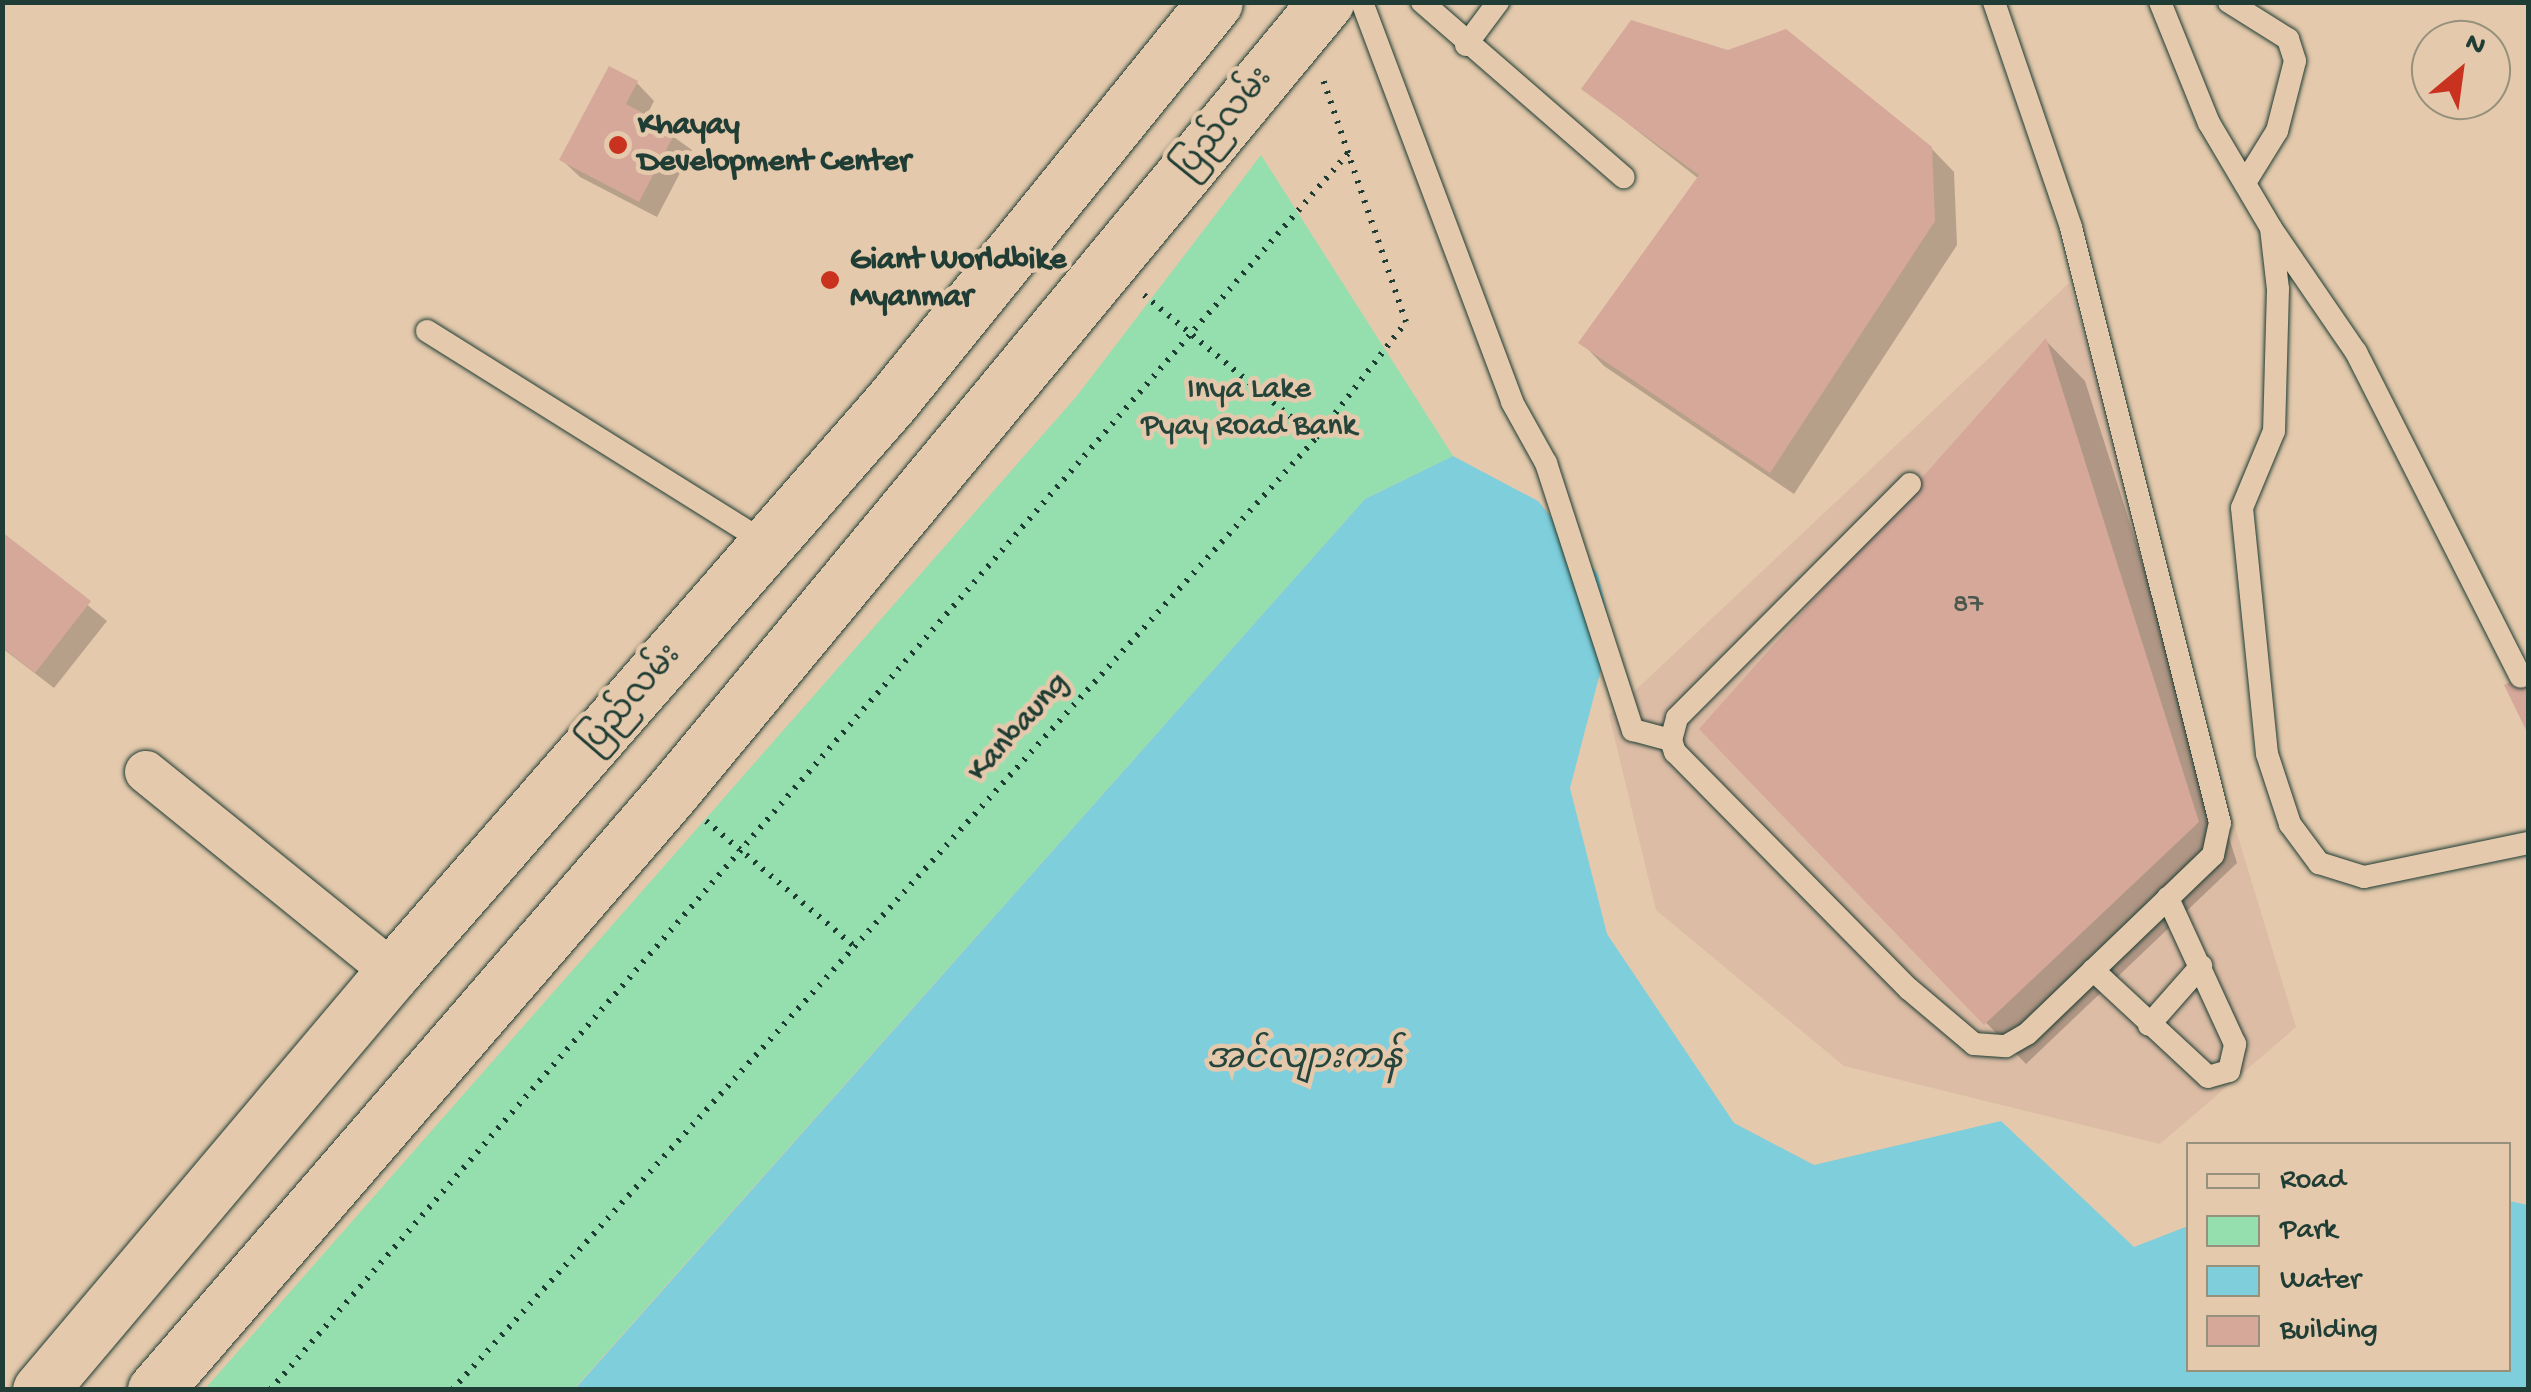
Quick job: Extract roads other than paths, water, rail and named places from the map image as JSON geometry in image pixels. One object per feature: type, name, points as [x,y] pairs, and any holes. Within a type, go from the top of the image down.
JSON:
[{"type":"highway","name":"ပြည်လမ်း","points":[[40,1390],[393,972],[769,545],[1215,2]]},
{"type":"highway","name":"ပြည်လမ်း","points":[[155,1390],[672,792],[1315,17]]},
{"type":"highway","points":[[660,670],[726,728]]},
{"type":"street","points":[[146,772],[393,972]]},
{"type":"lane","points":[[1362,2],[1512,402],[1546,463],[1633,730],[1671,740]]},
{"type":"lane","points":[[1422,2],[1466,45],[1622,177]]},
{"type":"lane","points":[[1466,45],[1498,2]]},
{"type":"lane","points":[[1910,484],[1677,718],[1671,740],[1675,752],[1821,904],[1974,1044],[2006,1046],[2026,1034],[2213,855],[2220,839],[2216,800],[2071,226],[1994,2]]},
{"type":"lane","points":[[2160,2],[2209,123],[2271,228],[2356,352],[2520,677]]},
{"type":"lane","points":[[2229,2],[2288,39],[2296,60],[2277,131],[2246,182]]},
{"type":"lane","points":[[2271,228],[2278,288],[2274,431],[2242,508],[2267,754],[2290,824],[2318,862],[2364,877],[2528,843]]},
{"type":"lane","points":[[427,331],[769,545]]},
{"type":"lane","points":[[2093,970],[2208,1077],[2230,1071],[2235,1044],[2168,898]]},
{"type":"lane","points":[[2149,1025],[2200,966]]},
{"type":"water","name":"အင်လျားကန်","points":[[1453,456],[1538,501],[1598,574],[1611,631],[1570,788],[1607,934],[1734,1123],[1814,1165],[2001,1121],[2134,1247],[2186,1227],[2186,1372],[2511,1372],[2511,1201],[2528,1205],[2528,1389],[574,1390],[1365,499]]},
{"type":"place","name":"Khayay Development Center","points":[[618,145]]},
{"type":"place","name":"Giant Worldbike Myanmar","points":[[830,280]]},
{"type":"park label","name":"Inya Lake Pyay Road Bank","points":[[1249,410]]}]
